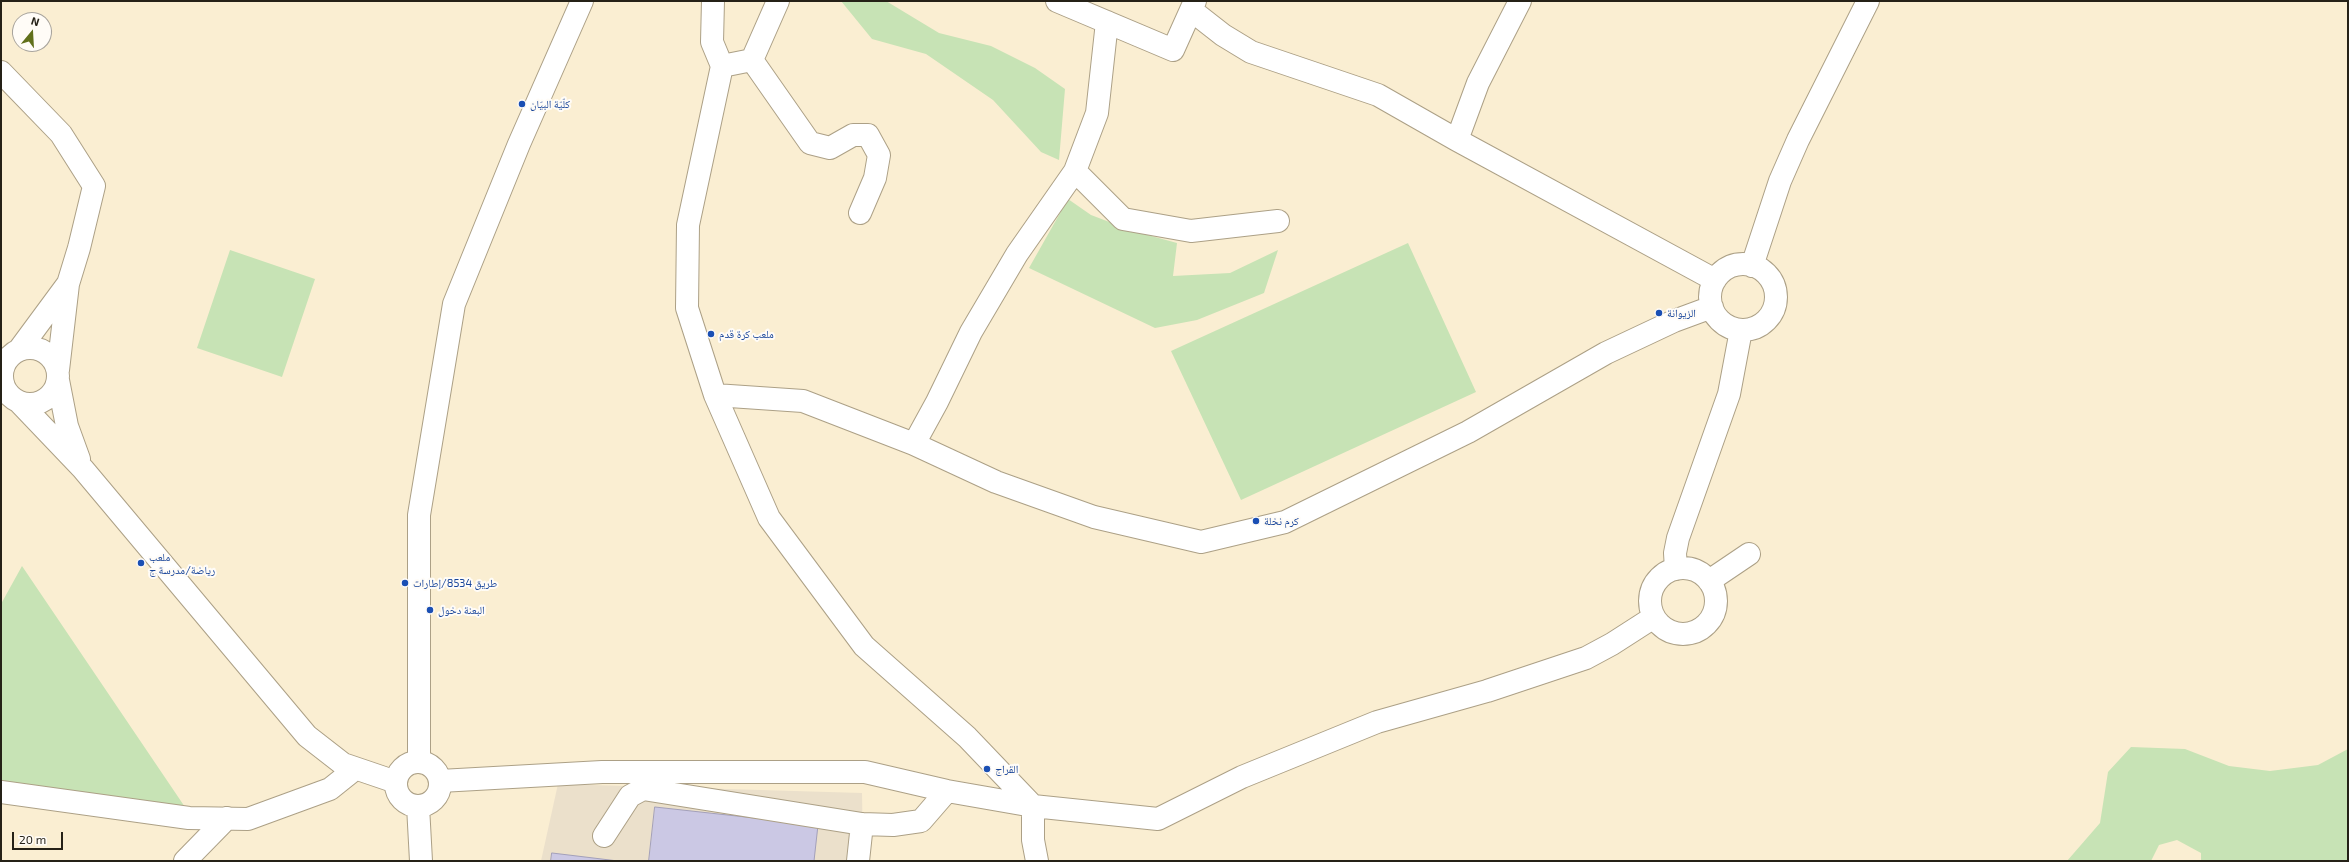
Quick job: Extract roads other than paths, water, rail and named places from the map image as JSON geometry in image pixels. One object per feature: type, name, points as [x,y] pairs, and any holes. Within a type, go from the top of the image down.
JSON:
[{"type":"street","points":[[418,762],[419,515],[454,304],[519,144],[582,1]]},
{"type":"street","points":[[713,1],[712,42],[722,66],[688,225],[687,308],[715,395],[768,518],[864,646],[967,737],[1033,806],[1033,840],[1037,861]]},
{"type":"street","points":[[752,60],[778,1]]},
{"type":"street","points":[[1057,1],[1173,50],[1193,5],[1223,35],[1251,52],[1378,95],[1457,140],[1573,201],[1715,280]]},
{"type":"street","points":[[1457,140],[1478,83],[1520,1]]},
{"type":"street","points":[[1752,266],[1783,174],[1868,1]]},
{"type":"street","points":[[914,444],[938,402],[971,332],[1017,254],[1075,171],[1097,113],[1107,22]]},
{"type":"street","points":[[722,66],[752,60]]},
{"type":"street","points":[[752,60],[810,143],[830,148],[854,135],[868,135],[878,155],[875,178],[860,214]]},
{"type":"street","points":[[1,72],[61,134],[94,186],[79,248],[68,284],[56,388],[44,401],[28,405],[9,396]]},
{"type":"street","points":[[1075,171],[1122,218],[1191,231],[1278,222]]},
{"type":"street","points":[[1737,265],[1752,266],[1767,274],[1773,282],[1776,292],[1776,303],[1766,322],[1757,327],[1741,330],[1724,324],[1717,317],[1712,307],[1710,296],[1715,280],[1727,268],[1737,265]]},
{"type":"street","points":[[68,284],[9,356],[3,366],[2,380],[9,396],[83,469],[307,736],[343,764],[396,782]]},
{"type":"street","points":[[715,395],[803,401],[914,444],[996,482],[1094,517],[1201,542],[1284,522],[1468,432],[1606,353],[1712,307]]},
{"type":"street","points":[[1676,568],[1678,538],[1729,394],[1741,330]]},
{"type":"street","points":[[9,356],[35,348],[50,356],[58,375],[67,426],[83,469]]},
{"type":"street","points":[[1709,581],[1749,554]]},
{"type":"street","points":[[1676,568],[1698,572],[1709,581],[1716,597],[1715,607],[1705,626],[1696,631],[1685,634],[1674,633],[1664,628],[1654,617],[1650,600],[1652,589],[1658,579],[1666,572],[1676,568]]},
{"type":"street","points":[[440,782],[602,772],[865,772],[947,791],[1033,806],[1158,819],[1242,777],[1377,722],[1494,689],[1586,658],[1612,644],[1654,617]]},
{"type":"street","points":[[418,762],[430,766],[436,771],[440,782],[439,792],[435,799],[429,804],[418,806],[406,802],[400,797],[396,782],[400,770],[406,765],[418,762]]},
{"type":"street","points":[[1,792],[189,818],[248,819],[330,789],[355,769]]},
{"type":"street","points":[[604,836],[630,796],[643,789],[862,824],[893,825],[921,821],[947,791]]},
{"type":"street","points":[[418,806],[421,861]]},
{"type":"street","points":[[185,861],[227,818]]},
{"type":"street","points":[[858,861],[862,824]]},
{"type":"place","name":"كلّيّة البيّان","points":[[522,104]]},
{"type":"place","name":"الزيوانة","points":[[1659,313]]},
{"type":"place","name":"ملعب كرة قدم","points":[[711,334]]},
{"type":"place","name":"كرم نخلة","points":[[1256,521]]},
{"type":"place","name":"ملعب رياضة/مدرسة ج","points":[[141,563]]},
{"type":"place","name":"طريق 8534/إطارات","points":[[405,583]]},
{"type":"place","name":"البعنة دخول","points":[[430,610]]},
{"type":"place","name":"القراج","points":[[987,769]]}]
